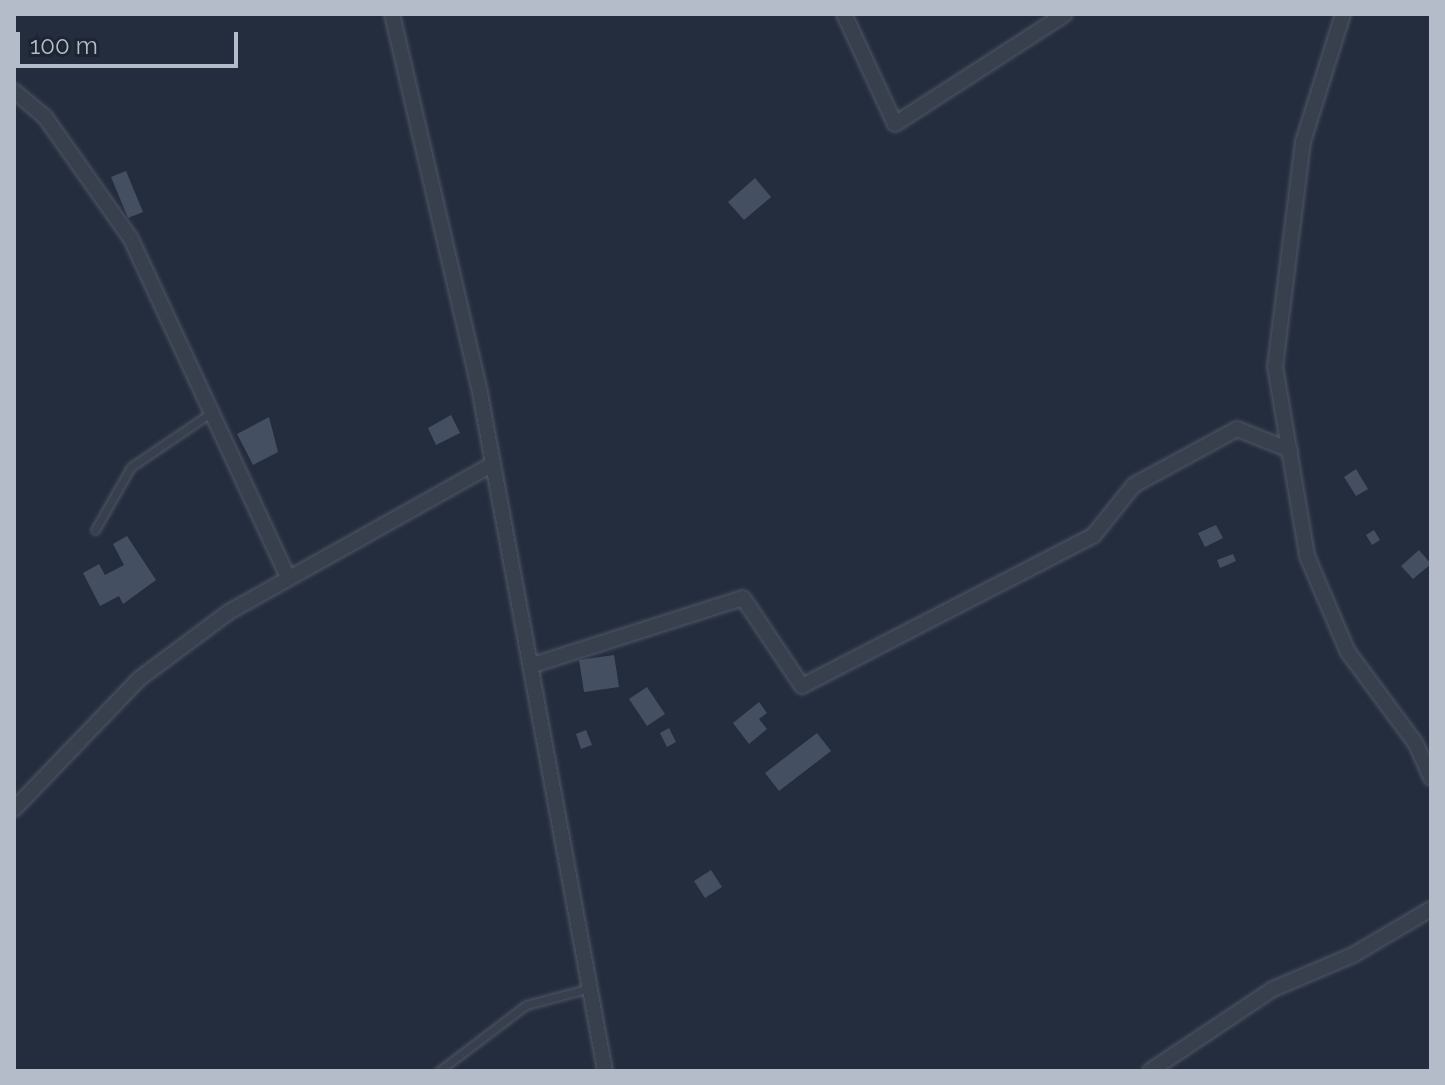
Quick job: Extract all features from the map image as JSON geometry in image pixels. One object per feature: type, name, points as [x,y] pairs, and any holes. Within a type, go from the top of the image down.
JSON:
[{"type":"street","points":[[392,14],[493,464],[533,665],[605,1071]]},
{"type":"street","points":[[844,14],[895,124],[1065,14]]},
{"type":"street","points":[[1343,14],[1303,142],[1275,366],[1307,556],[1348,652],[1416,744],[1431,778]]},
{"type":"street","points":[[14,91],[45,117],[131,239],[209,414],[288,578]]},
{"type":"street","points":[[533,665],[743,598],[802,686],[1093,536],[1134,485],[1237,429],[1290,450]]},
{"type":"street","points":[[14,809],[139,679],[229,612],[493,464]]},
{"type":"street","points":[[1150,1071],[1273,989],[1353,955],[1431,909]]},
{"type":"lane","points":[[95,530],[131,467],[209,414]]},
{"type":"lane","points":[[439,1071],[526,1005],[590,988]]},
{"type":"building","points":[[126,171],[143,212],[128,218],[111,177]]},
{"type":"building","points":[[755,178],[771,197],[744,220],[728,202]]},
{"type":"building","points":[[451,415],[460,433],[436,445],[428,428]]},
{"type":"building","points":[[269,417],[278,452],[253,465],[237,434]]},
{"type":"building","points":[[1356,469],[1368,489],[1356,496],[1344,477]]},
{"type":"building","points":[[1216,525],[1223,538],[1205,547],[1198,533]]},
{"type":"building","points":[[1374,530],[1380,540],[1372,545],[1366,535]]},
{"type":"building","points":[[127,536],[156,580],[123,604],[119,596],[100,606],[83,573],[99,564],[105,575],[124,565],[113,544]]},
{"type":"building","points":[[1419,550],[1431,564],[1413,579],[1401,566]]},
{"type":"building","points":[[1233,554],[1236,561],[1220,568],[1217,560]]},
{"type":"building","points":[[614,655],[619,687],[584,692],[579,660]]},
{"type":"building","points":[[647,687],[665,714],[647,726],[629,699]]},
{"type":"building","points":[[759,702],[767,713],[759,719],[767,729],[749,744],[733,723]]},
{"type":"building","points":[[669,728],[676,742],[667,747],[660,733]]},
{"type":"building","points":[[586,730],[592,745],[581,749],[576,734]]},
{"type":"building","points":[[817,733],[831,751],[779,791],[765,773]]},
{"type":"building","points":[[711,870],[722,887],[705,898],[694,881]]}]
